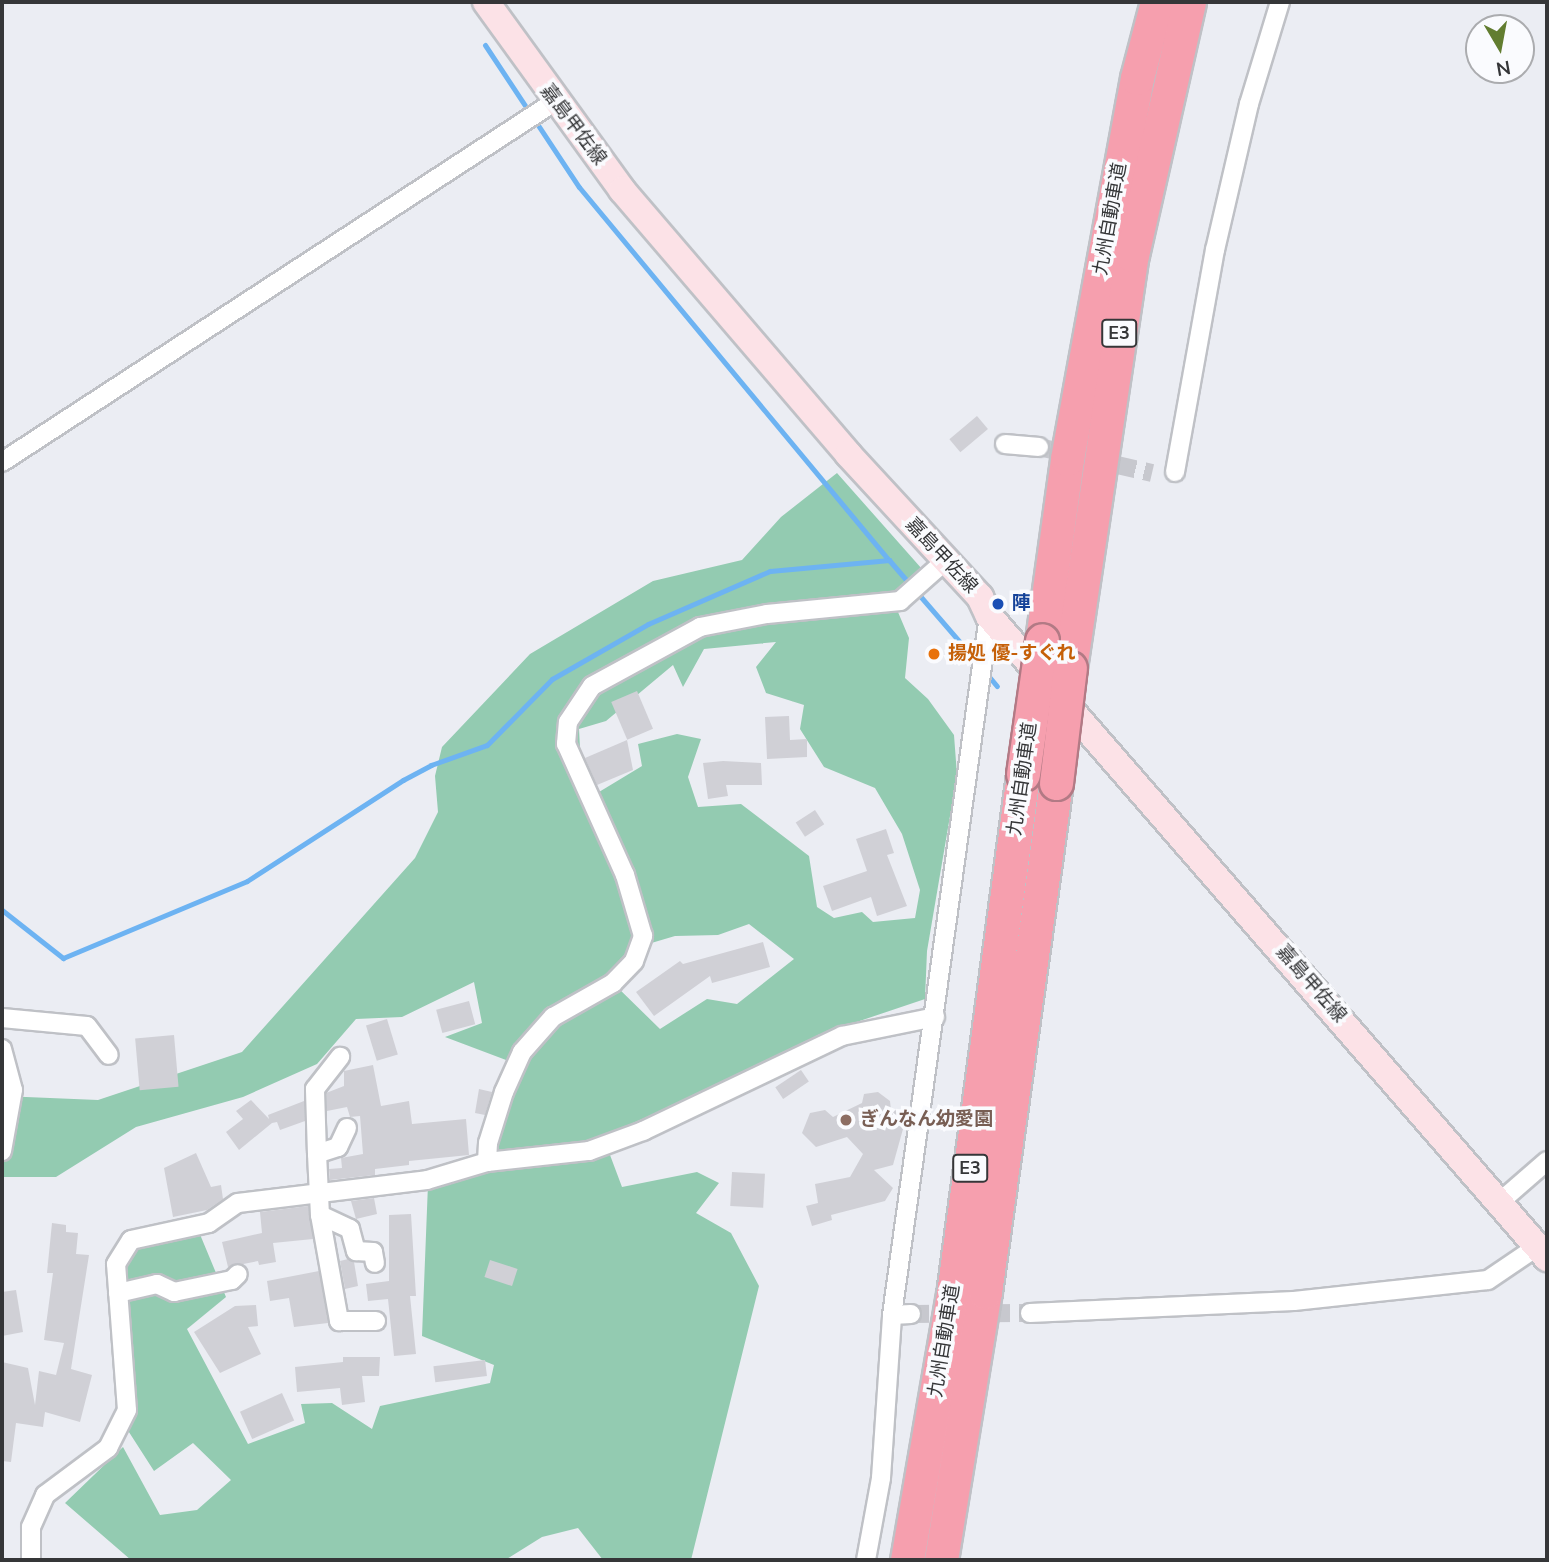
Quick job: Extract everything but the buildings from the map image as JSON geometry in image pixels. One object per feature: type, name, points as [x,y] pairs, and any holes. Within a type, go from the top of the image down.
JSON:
[{"type":"highway","name":"九州自動車道","points":[[907,1560],[953,1294],[1067,459],[1137,78],[1157,2]]},
{"type":"highway","name":"九州自動車道","points":[[941,1560],[985,1292],[1070,668],[1132,255],[1189,2]]},
{"type":"main road","name":"嘉島甲佐線","points":[[486,2],[547,106],[640,211],[939,567],[980,597],[989,616],[1501,1201],[1542,1252]]},
{"type":"street","points":[[1175,472],[1215,250],[1249,104],[1280,2]]},
{"type":"street","points":[[2,462],[547,106]]},
{"type":"street","points":[[1005,444],[1039,447]]},
{"type":"street","points":[[487,1163],[488,1143],[504,1092],[522,1052],[553,1017],[613,983],[634,961],[643,936],[625,876],[566,744],[568,722],[592,686],[700,627],[768,614],[900,601],[939,567]]},
{"type":"street","points":[[866,1560],[881,1478],[892,1315],[989,616]]},
{"type":"street","points":[[31,1560],[31,1527],[45,1495],[108,1448],[127,1410],[116,1264],[131,1240],[209,1223],[238,1203],[427,1180],[487,1163],[589,1151],[643,1131],[842,1036],[935,1017]]},
{"type":"street","points":[[2,1018],[87,1026],[109,1055]]},
{"type":"street","points":[[2,1049],[13,1090],[2,1151]]},
{"type":"street","points":[[340,1057],[315,1089],[316,1194],[339,1321],[376,1321]]},
{"type":"street","points":[[317,1154],[338,1147],[347,1128]]},
{"type":"street","points":[[1501,1201],[1547,1161]]},
{"type":"street","points":[[320,1215],[350,1229],[356,1251],[373,1252],[374,1263]]},
{"type":"street","points":[[1030,1313],[1294,1301],[1488,1280],[1542,1252]]},
{"type":"street","points":[[118,1293],[156,1284],[174,1292],[232,1280],[238,1274]]},
{"type":"street","points":[[892,1315],[911,1314]]},
{"type":"green space","points":[[837,473],[922,569],[895,605],[909,638],[905,678],[928,699],[954,735],[957,775],[927,951],[925,999],[818,1035],[779,1060],[603,1136],[541,1151],[502,1154],[491,1150],[522,1066],[445,1037],[482,1023],[474,982],[402,1017],[356,1019],[317,1064],[243,1097],[136,1127],[56,1177],[2,1177],[2,1096],[98,1100],[242,1052],[415,858],[438,812],[435,776],[442,747],[530,654],[653,581],[742,560],[781,517]],"holes":[[[776,642],[756,667],[766,693],[804,705],[800,729],[824,767],[875,788],[902,834],[920,890],[915,918],[873,922],[862,912],[834,918],[817,907],[809,856],[741,804],[698,807],[688,777],[701,739],[677,734],[638,744],[642,766],[599,792],[561,756],[580,748],[579,729],[606,721],[673,665],[683,687],[704,649]],[[749,924],[794,959],[737,1004],[707,999],[660,1029],[613,983],[648,944],[675,936],[718,935]]]},
{"type":"green space","points":[[610,1155],[622,1187],[697,1172],[719,1183],[696,1213],[731,1233],[759,1286],[691,1560],[603,1560],[578,1528],[542,1537],[505,1560],[131,1560],[65,1503],[123,1447],[160,1515],[197,1510],[231,1480],[193,1443],[154,1471],[127,1429],[123,1268],[130,1245],[199,1232],[226,1297],[187,1329],[248,1444],[305,1423],[301,1404],[332,1403],[372,1429],[380,1406],[490,1383],[494,1365],[422,1336],[428,1184],[481,1170]]},
{"type":"waterway","points":[[485,45],[579,187],[889,560]]},
{"type":"waterway","points":[[2,910],[63,958],[247,881],[403,780],[431,765],[487,745],[552,679],[648,624],[770,571],[889,560],[977,662]]},
{"type":"waterway","points":[[986,673],[997,686]]},
{"type":"tunnel","points":[[1039,447],[1152,473]]},
{"type":"tunnel","points":[[911,1314],[1030,1313]]},
{"type":"place","name":"陣","points":[[998,604]]},
{"type":"place","name":"揚処 優-すぐれ","points":[[934,654]]},
{"type":"place","name":"ぎんなん幼愛園","points":[[846,1120]]}]
